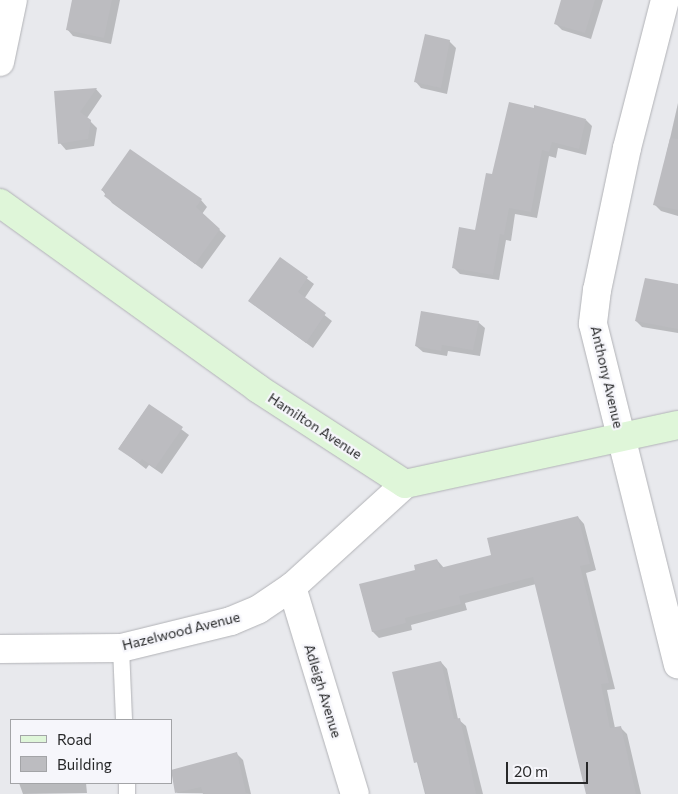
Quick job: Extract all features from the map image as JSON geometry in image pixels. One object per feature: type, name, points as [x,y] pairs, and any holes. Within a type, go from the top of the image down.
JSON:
[{"type":"street","points":[[0,62],[13,0]]},
{"type":"street","name":"Anthony Avenue","points":[[665,0],[617,195],[597,290],[593,324],[678,665]]},
{"type":"street","name":"Hamilton Avenue","points":[[0,203],[256,388],[405,484]]},
{"type":"street","points":[[405,484],[622,440],[678,425]]},
{"type":"street","name":"Hazelwood Avenue","points":[[0,649],[120,648],[231,621],[259,609],[292,587],[405,484]]},
{"type":"street","name":"Adleigh Avenue","points":[[292,587],[355,794]]},
{"type":"lane","points":[[120,648],[124,719]]},
{"type":"building","points":[[72,0],[112,0],[104,38],[66,30]]},
{"type":"building","points":[[561,0],[595,0],[585,33],[554,24]]},
{"type":"building","points":[[425,34],[450,40],[441,88],[414,82]]},
{"type":"building","points":[[97,88],[80,112],[91,120],[88,139],[58,144],[54,91]]},
{"type":"building","points":[[509,102],[534,108],[534,105],[586,119],[579,149],[552,142],[549,152],[542,150],[531,212],[509,208],[504,235],[500,234],[493,275],[452,268],[459,227],[475,230],[486,173],[492,174]]},
{"type":"building","points":[[670,138],[678,139],[678,210],[653,205]]},
{"type":"building","points":[[130,149],[202,199],[196,207],[220,229],[195,264],[104,196],[106,193],[101,190]]},
{"type":"building","points":[[280,257],[308,277],[298,292],[326,313],[306,343],[248,301]]},
{"type":"building","points":[[645,278],[678,284],[678,329],[635,321]]},
{"type":"building","points":[[421,311],[479,321],[473,350],[442,345],[441,351],[415,346]]},
{"type":"building","points":[[149,404],[183,427],[155,468],[142,459],[139,463],[118,449]]},
{"type":"building","points":[[578,516],[590,564],[580,566],[609,683],[601,684],[610,728],[621,726],[636,794],[586,794],[533,577],[459,596],[461,604],[405,618],[406,623],[372,632],[359,584],[415,570],[414,565],[437,559],[440,568],[491,555],[487,538]]},
{"type":"building","points":[[441,661],[454,719],[460,718],[476,794],[426,794],[418,762],[414,763],[392,672]]},
{"type":"building","points":[[237,752],[246,794],[203,794],[201,787],[175,793],[172,770]]}]
